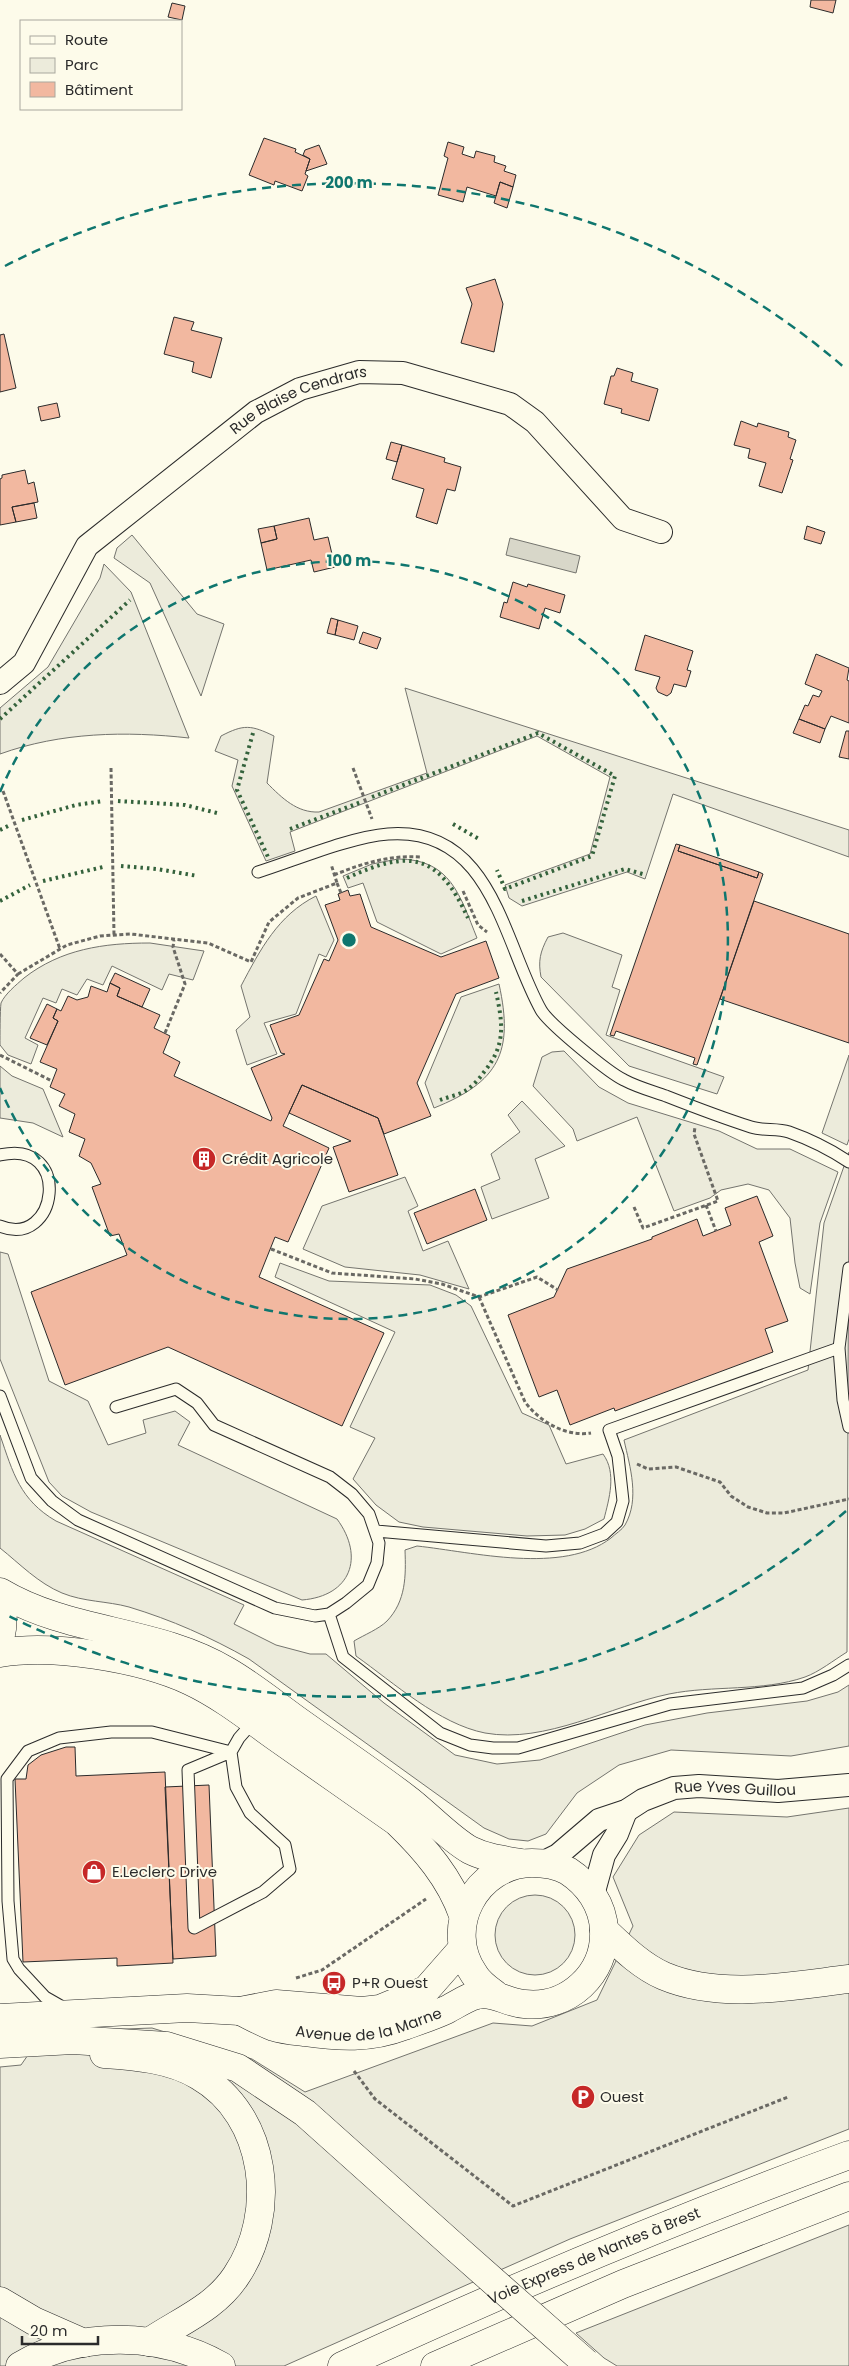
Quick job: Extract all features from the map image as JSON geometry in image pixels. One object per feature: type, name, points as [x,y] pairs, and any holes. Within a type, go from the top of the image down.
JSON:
[{"type":"main road","points":[[0,1593],[4,1608],[4,1624],[0,1640]]},
{"type":"main road","points":[[0,1593],[46,1614],[92,1627],[163,1643],[190,1652],[227,1670],[405,1797],[469,1850],[493,1859],[531,1863],[566,1870],[586,1886],[603,1918],[604,1930],[600,1958],[586,1982],[575,1991],[556,2001],[536,2005],[508,2001],[496,1995],[474,1975],[462,1949],[461,1937],[463,1915],[469,1900],[485,1881],[505,1868],[531,1863]]},
{"type":"main road","points":[[0,1653],[40,1649],[85,1654],[149,1667],[190,1681],[254,1721],[397,1822],[416,1840],[446,1878],[463,1915]]},
{"type":"main road","points":[[604,1930],[633,1956],[664,1976],[705,1987],[747,1989],[849,1979]]},
{"type":"main road","name":"Avenue de la Marne","points":[[8,2019],[74,2013],[187,2008],[240,2011],[276,2004],[362,2010],[380,2009],[426,1990],[462,1949]]},
{"type":"main road","name":"Avenue de la Marne","points":[[240,2011],[275,2028],[350,2038],[369,2036],[402,2027],[476,1995],[496,1995]]},
{"type":"main road","points":[[0,2044],[73,2040],[166,2046],[238,2068],[305,2113],[457,2250],[588,2364]]},
{"type":"main road","points":[[0,2054],[72,2053],[125,2055],[180,2067],[214,2085],[242,2119],[260,2165],[262,2194],[261,2211],[248,2254],[236,2277],[206,2309],[149,2342]]},
{"type":"main road","name":"Voie Express de Nantes à Brest","points":[[342,2366],[576,2261],[708,2208],[849,2155]]},
{"type":"main road","points":[[435,2366],[623,2284],[849,2196]]},
{"type":"main road","points":[[0,2301],[34,2321],[84,2343]]},
{"type":"main road","points":[[20,2366],[44,2354],[84,2343],[106,2340],[149,2342],[193,2353],[217,2364]]},
{"type":"street","name":"Rue Blaise Cendrars","points":[[0,682],[24,663],[87,546],[256,412],[300,389],[359,372],[402,373],[510,404],[535,422],[623,518],[662,532]]},
{"type":"street","name":"Rue Yves Guillou","points":[[531,1863],[558,1855],[599,1820],[626,1811],[643,1800],[674,1788],[700,1786],[778,1791],[849,1785]]},
{"type":"street","points":[[593,1896],[604,1855],[617,1834],[626,1811]]},
{"type":"lane","points":[[258,872],[326,850],[378,836],[412,835],[445,845],[461,855],[480,878],[510,934],[526,977],[542,1012],[578,1046],[623,1080],[754,1128],[788,1131],[835,1153],[849,1162]]},
{"type":"lane","points":[[0,1156],[11,1153],[26,1155],[40,1164],[48,1177],[51,1193],[47,1209],[36,1221],[22,1228],[6,1229],[0,1226]]},
{"type":"lane","points":[[849,1268],[839,1348],[843,1400],[849,1427]]},
{"type":"lane","points":[[376,1532],[546,1546],[580,1543],[604,1534],[617,1522],[623,1501],[618,1456],[609,1430],[839,1348]]},
{"type":"lane","points":[[0,1396],[31,1478],[52,1501],[78,1520],[275,1608],[315,1616],[329,1614],[346,1604],[368,1585],[376,1563],[379,1543],[376,1532],[369,1514],[352,1494],[330,1477],[214,1425],[197,1403],[176,1389],[116,1407]]},
{"type":"lane","points":[[329,1614],[343,1657],[440,1733],[470,1745],[493,1748],[518,1748],[670,1704],[803,1688],[833,1675],[849,1665]]},
{"type":"lane","points":[[231,1752],[236,1787],[250,1813],[285,1844],[290,1869],[263,1892],[194,1928],[188,1770],[231,1752],[239,1738],[254,1721]]},
{"type":"lane","points":[[74,2013],[45,1997],[19,1969],[13,1959],[8,1901],[7,1779],[28,1752],[59,1738],[111,1732],[152,1732],[231,1752]]},
{"type":"path","points":[[111,768],[114,935]]},
{"type":"path","points":[[353,768],[378,836]]},
{"type":"path","points":[[4,791],[60,949]]},
{"type":"path","points":[[326,850],[341,893]]},
{"type":"path","points":[[0,993],[18,974],[60,949],[100,936],[131,934],[208,944],[251,962],[269,922],[298,898],[337,883]]},
{"type":"path","points":[[165,1033],[185,984],[173,946],[174,940]]},
{"type":"path","points":[[0,954],[18,974]]},
{"type":"path","points":[[0,1055],[52,1081]]},
{"type":"path","points":[[706,1205],[716,1231]]},
{"type":"path","points":[[271,1248],[332,1273],[415,1279],[442,1284],[479,1297],[537,1277],[558,1290]]},
{"type":"path","points":[[479,1297],[525,1402],[533,1412],[564,1431],[579,1435],[609,1430]]},
{"type":"path","points":[[618,1456],[648,1469],[676,1467],[720,1482],[731,1496],[748,1506],[766,1513],[784,1513],[849,1499]]},
{"type":"path","points":[[291,1980],[322,1970],[431,1896]]},
{"type":"path","points":[[354,2071],[375,2099],[513,2206],[788,2097]]},
{"type":"green space","points":[[132,535],[197,614],[224,624],[201,696],[150,583],[114,558],[117,548]]},
{"type":"green space","points":[[104,564],[131,592],[189,738],[141,734],[70,737],[46,741],[0,754],[0,708],[48,667],[100,578]]},
{"type":"green space","points":[[405,688],[849,830],[849,857],[673,794],[645,879],[627,872],[522,906],[509,898],[505,885],[590,854],[610,777],[537,736],[290,832],[295,851],[266,861],[232,786],[238,760],[215,751],[221,736],[236,729],[248,727],[274,736],[267,783],[290,804],[311,812],[319,812],[427,773]]},
{"type":"green space","points":[[398,859],[430,865],[442,873],[459,895],[477,938],[441,954],[377,922],[363,883],[348,888],[343,876],[372,864]]},
{"type":"green space","points":[[316,896],[334,940],[326,957],[319,954],[296,1014],[264,1023],[277,1054],[247,1065],[236,1030],[250,1017],[241,986],[255,959],[281,923],[291,913]]},
{"type":"green space","points":[[563,933],[622,955],[612,987],[620,990],[606,1035],[724,1077],[717,1094],[629,1066],[541,977],[541,952],[545,942],[548,937]]},
{"type":"green space","points":[[150,943],[204,951],[193,980],[169,974],[162,990],[112,966],[103,985],[87,979],[77,995],[62,989],[56,1003],[43,998],[25,1038],[38,1045],[31,1064],[8,1055],[0,1045],[1,1003],[14,987],[38,968],[68,954],[100,946]]},
{"type":"green space","points":[[499,984],[504,1028],[502,1046],[496,1062],[487,1075],[474,1087],[434,1108],[425,1083],[461,997]]},
{"type":"green space","points":[[564,1051],[599,1087],[628,1103],[719,1131],[757,1149],[790,1149],[838,1172],[820,1223],[810,1294],[800,1288],[790,1218],[769,1190],[748,1184],[721,1190],[710,1198],[674,1211],[637,1117],[577,1141],[573,1129],[533,1086],[542,1057],[552,1052]]},
{"type":"green space","points":[[849,1055],[849,1139],[847,1145],[822,1133]]},
{"type":"green space","points":[[0,1066],[12,1076],[43,1089],[63,1137],[33,1123],[0,1118]]},
{"type":"green space","points":[[522,1101],[565,1146],[535,1159],[549,1198],[492,1219],[481,1187],[500,1179],[491,1154],[520,1132],[508,1115]]},
{"type":"green space","points":[[849,1152],[847,1652],[816,1672],[789,1682],[755,1687],[686,1691],[669,1694],[554,1729],[508,1735],[485,1733],[451,1721],[434,1712],[356,1656],[354,1641],[384,1624],[398,1605],[404,1588],[405,1550],[417,1546],[490,1556],[543,1558],[568,1556],[591,1549],[611,1538],[625,1525],[630,1515],[633,1494],[624,1440],[808,1370],[824,1223]]},
{"type":"green space","points":[[405,1177],[418,1206],[408,1211],[423,1251],[448,1241],[469,1289],[420,1275],[345,1267],[303,1249],[322,1206]]},
{"type":"green space","points":[[0,1252],[8,1254],[49,1381],[88,1401],[108,1445],[146,1433],[143,1420],[175,1411],[190,1422],[178,1445],[337,1519],[346,1533],[350,1547],[351,1560],[348,1572],[342,1583],[332,1591],[319,1597],[302,1600],[91,1512],[62,1496],[49,1482],[0,1359]]},
{"type":"green space","points":[[280,1263],[329,1281],[430,1285],[456,1295],[471,1306],[522,1413],[549,1425],[566,1464],[603,1454],[610,1469],[611,1478],[610,1495],[604,1519],[585,1529],[565,1535],[527,1536],[423,1527],[399,1522],[376,1505],[353,1479],[375,1438],[350,1427],[395,1332],[275,1277]]},
{"type":"green space","points":[[0,1435],[19,1484],[26,1495],[44,1513],[56,1521],[244,1605],[234,1624],[276,1645],[310,1654],[326,1654],[384,1703],[455,1755],[497,1764],[540,1760],[645,1725],[707,1713],[807,1701],[838,1692],[849,1685],[849,1746],[791,1756],[671,1750],[619,1765],[577,1793],[546,1834],[528,1841],[509,1839],[484,1828],[249,1659],[220,1643],[176,1623],[129,1607],[62,1593],[29,1573],[0,1548]]},
{"type":"green space","points":[[849,1808],[849,2129],[570,2239],[284,2366],[0,2366],[0,2067],[21,2065],[44,2032],[152,2028],[252,2059],[305,2092],[493,2023],[532,2026],[597,2000],[633,1926],[613,1877],[639,1835],[674,1812],[787,1817]]},
{"type":"green space","points":[[535,1895],[550,1898],[563,1907],[572,1920],[575,1935],[572,1950],[563,1963],[550,1972],[535,1975],[520,1972],[507,1963],[498,1950],[495,1935],[498,1920],[507,1907],[520,1898]]},
{"type":"green space","points":[[849,2225],[849,2366],[617,2366],[604,2358],[576,2333]]},
{"type":"shaded area","points":[[510,538],[580,556],[576,573],[506,555]]},
{"type":"building","points":[[811,0],[836,0],[833,13],[810,7]]},
{"type":"building","points":[[172,3],[185,6],[182,20],[168,17]]},
{"type":"building","points":[[264,138],[296,149],[295,152],[310,159],[305,174],[308,176],[302,191],[275,181],[274,185],[249,175]]},
{"type":"building","points":[[448,142],[464,147],[462,154],[474,158],[476,151],[495,156],[494,162],[506,166],[504,171],[516,175],[513,187],[500,182],[496,196],[467,187],[463,202],[438,195],[448,158],[444,156]]},
{"type":"building","points":[[319,145],[327,164],[306,171],[310,159],[303,155],[305,150]]},
{"type":"building","points":[[500,182],[513,187],[507,208],[494,203]]},
{"type":"building","points":[[495,279],[503,304],[494,352],[461,343],[472,304],[466,288]]},
{"type":"building","points":[[174,317],[194,322],[191,330],[222,338],[211,378],[192,372],[194,362],[164,354]]},
{"type":"building","points":[[4,334],[16,388],[0,392],[0,335]]},
{"type":"building","points":[[617,368],[633,373],[631,381],[658,389],[649,421],[621,413],[622,409],[604,404],[611,376],[614,376]]},
{"type":"building","points":[[57,403],[60,417],[41,421],[38,407]]},
{"type":"building","points":[[741,421],[757,427],[758,423],[789,432],[788,437],[796,440],[790,459],[793,460],[782,493],[759,486],[766,463],[748,458],[750,449],[734,445]]},
{"type":"building","points":[[391,442],[402,445],[397,462],[386,459]]},
{"type":"building","points":[[402,445],[445,458],[444,462],[461,467],[455,491],[447,489],[437,524],[416,517],[424,489],[392,479]]},
{"type":"building","points":[[25,470],[28,484],[34,482],[38,502],[12,507],[16,522],[0,525],[0,479],[2,475]]},
{"type":"building","points":[[34,503],[37,518],[16,522],[12,507]]},
{"type":"building","points":[[309,518],[314,540],[328,537],[335,567],[314,572],[311,560],[267,570],[261,543],[277,539],[274,526]]},
{"type":"building","points":[[274,526],[277,539],[261,543],[258,529]]},
{"type":"building","points":[[807,526],[825,532],[821,544],[804,539]]},
{"type":"building","points":[[513,582],[527,587],[528,584],[565,595],[560,613],[545,608],[539,629],[500,617],[504,602],[507,603]]},
{"type":"building","points":[[331,618],[338,620],[335,635],[327,633]]},
{"type":"building","points":[[338,620],[358,626],[354,640],[335,635]]},
{"type":"building","points":[[363,632],[381,638],[377,649],[359,643]]},
{"type":"building","points":[[645,635],[693,651],[687,670],[691,671],[686,687],[674,684],[671,693],[667,696],[658,692],[656,688],[660,677],[635,670]]},
{"type":"building","points":[[816,654],[849,668],[847,680],[849,681],[849,723],[831,716],[825,729],[799,719],[805,705],[808,706],[813,695],[819,697],[822,691],[805,684]]},
{"type":"building","points":[[799,719],[825,729],[820,743],[793,733]]},
{"type":"building","points":[[846,731],[849,731],[849,759],[839,757]]},
{"type":"building","points":[[676,844],[680,845],[678,851],[757,878],[759,872],[763,874],[697,1065],[693,1064],[695,1058],[616,1031],[614,1036],[610,1035]]},
{"type":"building","points":[[680,845],[759,872],[757,878],[678,851]]},
{"type":"building","name":"Crédit Agricole","points":[[348,890],[350,896],[360,894],[371,927],[441,957],[486,941],[499,978],[456,994],[417,1083],[431,1116],[384,1134],[378,1118],[302,1085],[283,1126],[329,1148],[288,1242],[275,1237],[259,1277],[384,1333],[342,1426],[168,1347],[65,1385],[31,1292],[127,1255],[119,1234],[110,1236],[92,1187],[101,1184],[91,1163],[79,1156],[85,1139],[69,1132],[75,1114],[59,1106],[65,1094],[50,1087],[57,1069],[40,1062],[58,1021],[53,1018],[57,1009],[61,1011],[68,996],[77,1000],[88,997],[91,986],[107,992],[110,983],[120,988],[117,996],[160,1015],[154,1028],[170,1036],[163,1053],[180,1062],[174,1076],[271,1121],[272,1118],[251,1068],[285,1054],[281,1053],[270,1025],[299,1015],[324,959],[329,961],[338,940],[325,905],[340,900],[338,894]]},
{"type":"building","points":[[754,901],[849,934],[849,1043],[720,999]]},
{"type":"building","points":[[115,973],[150,989],[142,1007],[117,996],[120,988],[110,983]]},
{"type":"building","points":[[47,1004],[57,1009],[53,1018],[58,1021],[47,1045],[30,1038]]},
{"type":"building","points":[[302,1085],[378,1118],[398,1175],[349,1192],[333,1147],[351,1141],[289,1113]]},
{"type":"building","points":[[475,1189],[487,1220],[427,1244],[414,1213]]},
{"type":"building","points":[[757,1196],[773,1236],[759,1242],[788,1321],[765,1329],[773,1352],[615,1411],[614,1408],[570,1425],[557,1390],[539,1397],[508,1315],[554,1297],[567,1269],[652,1239],[652,1237],[697,1219],[703,1236],[731,1225],[725,1208]]},
{"type":"building","name":"E.Leclerc Drive","points":[[66,1747],[75,1747],[76,1776],[165,1772],[173,1963],[117,1966],[117,1958],[23,1962],[15,1779],[26,1779],[28,1765],[41,1755]]},
{"type":"building","points":[[209,1785],[216,1956],[173,1959],[165,1787]]},
{"type":"hedge","points":[[0,719],[130,600]]},
{"type":"hedge","points":[[253,733],[237,790],[268,857]]},
{"type":"hedge","points":[[372,797],[538,733],[615,776],[592,856],[505,889],[497,870]]},
{"type":"hedge","points":[[22,820],[76,805],[103,801]]},
{"type":"hedge","points":[[118,801],[185,805],[217,813]]},
{"type":"hedge","points":[[290,829],[361,802]]},
{"type":"hedge","points":[[453,824],[479,839]]},
{"type":"hedge","points":[[0,830],[8,826]]},
{"type":"hedge","points":[[347,878],[388,863],[405,861],[420,863],[433,869],[445,880],[457,896],[468,918]]},
{"type":"hedge","points":[[121,866],[157,869],[198,876]]},
{"type":"hedge","points":[[43,881],[103,867]]},
{"type":"hedge","points":[[522,901],[625,869],[646,875]]},
{"type":"hedge","points":[[0,901],[30,885]]},
{"type":"hedge","points":[[440,1100],[459,1094],[475,1083],[496,1053],[501,1034],[496,992]]},
{"type":"place","name":"Crédit Agricole","points":[[204,1159]]},
{"type":"place","name":"E.Leclerc Drive","points":[[94,1872]]},
{"type":"place","name":"P+R Ouest","points":[[334,1983]]},
{"type":"place","name":"Ouest","points":[[583,2097]]}]
